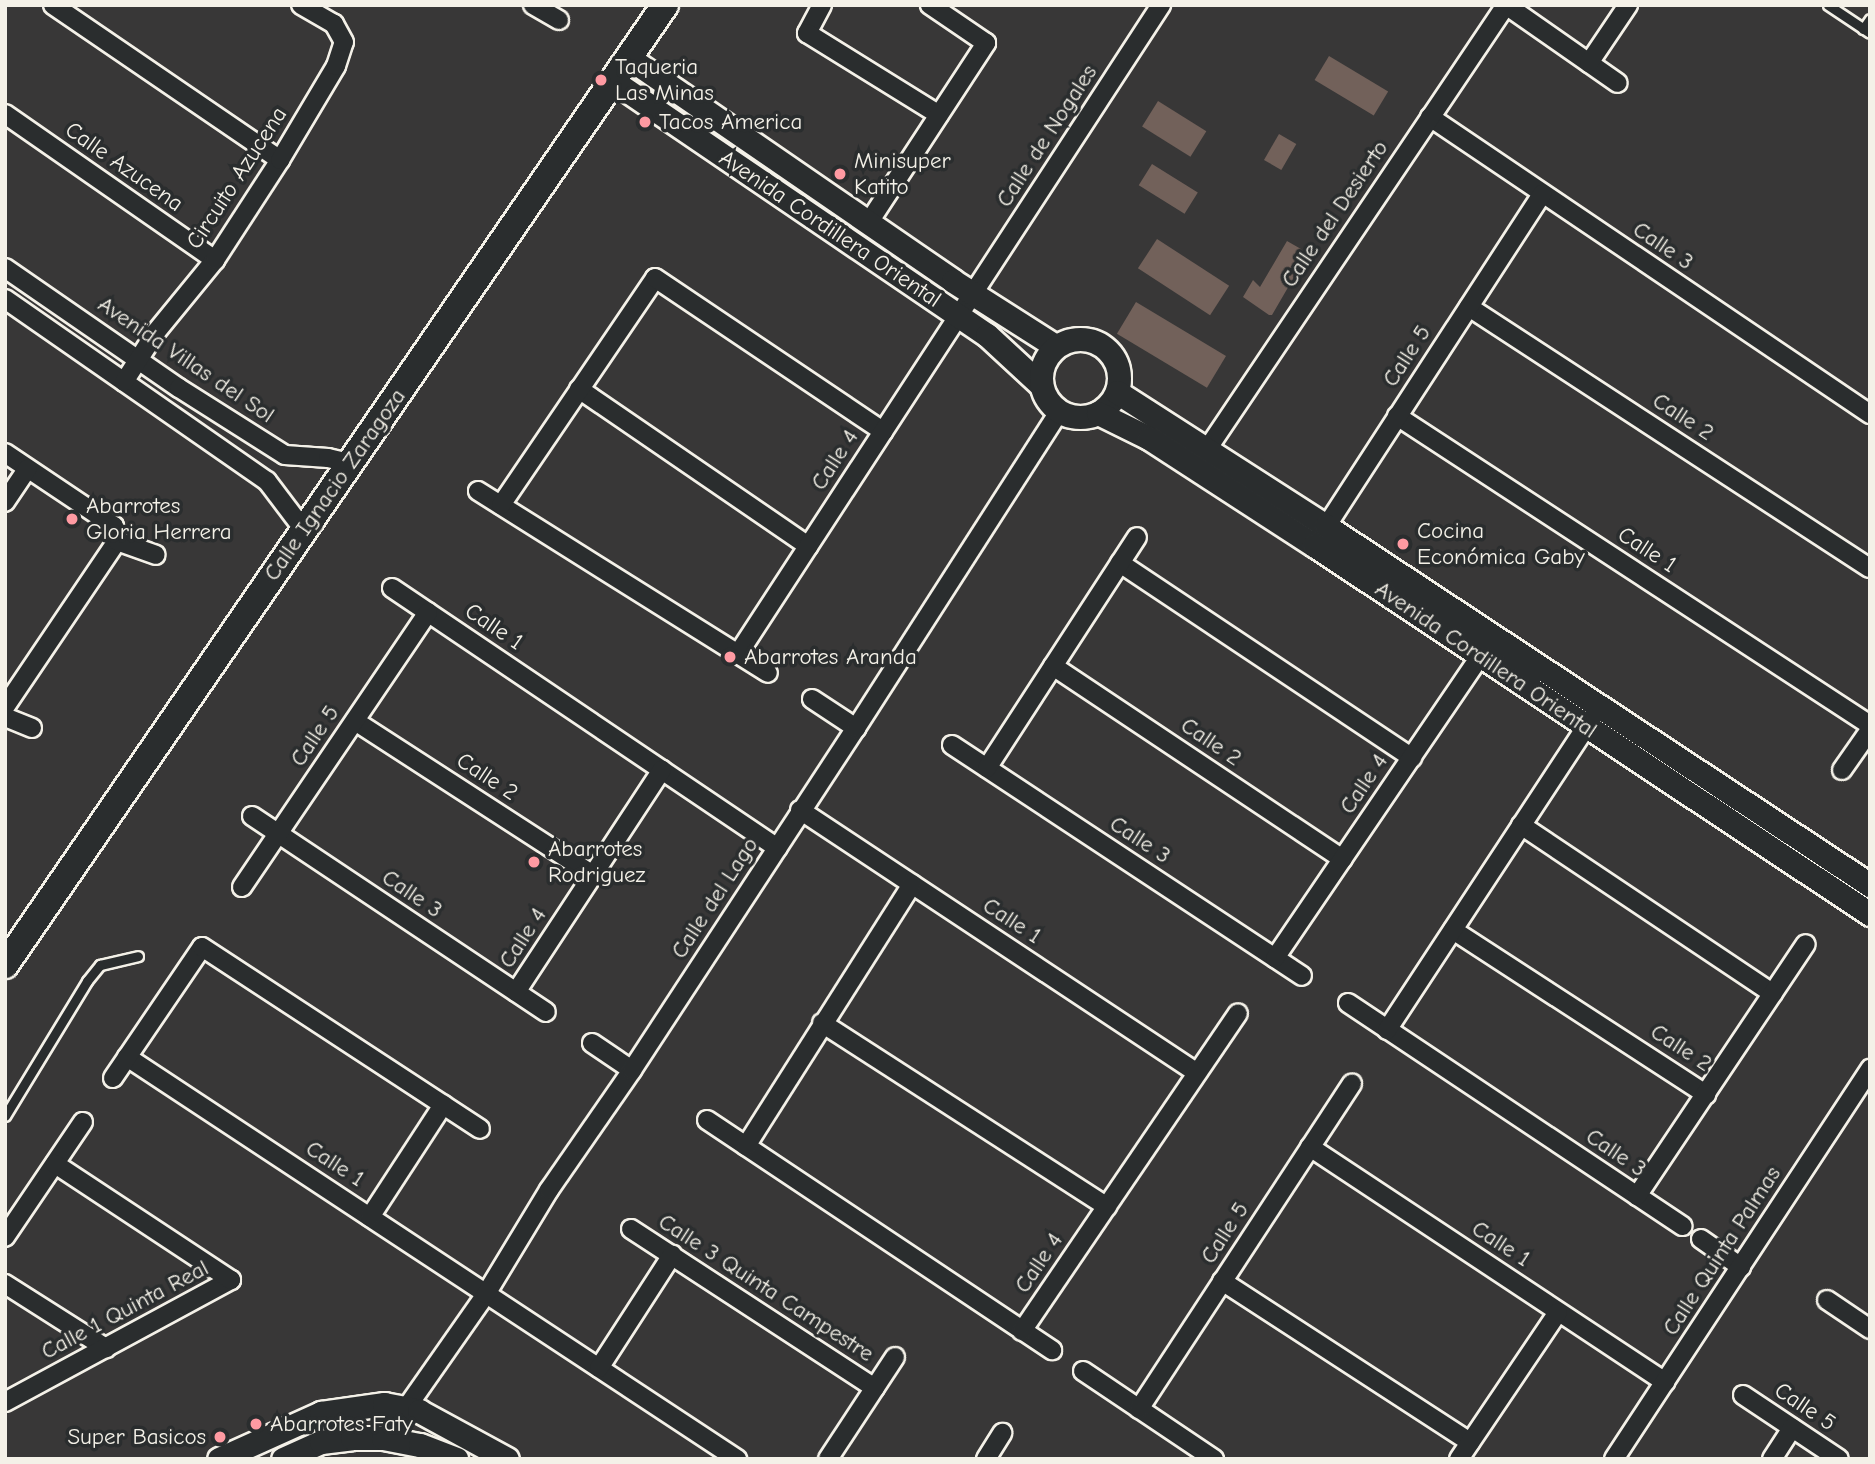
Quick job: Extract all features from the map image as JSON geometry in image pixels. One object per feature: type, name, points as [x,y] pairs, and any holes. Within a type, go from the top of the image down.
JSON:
[{"type":"main road","name":"Calle Ignacio Zaragoza","points":[[5,965],[665,5]]},
{"type":"street","points":[[53,5],[280,160]]},
{"type":"street","name":"Circuito Azucena","points":[[124,382],[156,332],[215,260],[280,160],[336,66],[344,42],[334,24],[301,5]]},
{"type":"street","points":[[533,5],[559,20]]},
{"type":"street","points":[[822,5],[807,33],[939,114]]},
{"type":"street","points":[[869,222],[986,43],[930,5]]},
{"type":"street","name":"Calle de Nogales","points":[[973,294],[1161,5]]},
{"type":"street","points":[[1506,5],[1618,82]]},
{"type":"street","name":"Calle del Desierto","points":[[1206,451],[1506,5]]},
{"type":"street","points":[[1588,63],[1628,5]]},
{"type":"street","name":"Avenida Cordillera Oriental","points":[[629,58],[973,294],[1055,346]]},
{"type":"street","name":"Avenida Cordillera Oriental","points":[[613,82],[959,315],[987,335],[1041,385]]},
{"type":"street","name":"Calle Azucena","points":[[5,114],[215,260]]},
{"type":"street","name":"Calle 3","points":[[1430,117],[1870,414]]},
{"type":"street","points":[[728,159],[745,136]]},
{"type":"street","name":"Calle 5","points":[[1320,535],[1542,194]]},
{"type":"street","name":"Avenida Villas del Sol","points":[[5,268],[138,360],[285,455],[328,458],[350,463]]},
{"type":"street","points":[[501,505],[655,278],[883,431]]},
{"type":"street","name":"Calle 4","points":[[738,654],[973,294]]},
{"type":"street","points":[[5,299],[267,481],[304,530]]},
{"type":"street","name":"Calle 2","points":[[1469,307],[1870,568]]},
{"type":"street","points":[[1083,338],[1103,346],[1117,363],[1120,377],[1117,392],[1110,404],[1098,413],[1084,417],[1059,412],[1046,399],[1040,371],[1045,357],[1055,346],[1068,339],[1083,338]]},
{"type":"street","points":[[579,389],[808,546]]},
{"type":"street","name":"Avenida Cordillera Oriental","points":[[1117,392],[1206,451],[1480,656],[1870,914]]},
{"type":"street","name":"Calle del Lago","points":[[407,1407],[486,1294],[549,1190],[632,1070],[1059,412]]},
{"type":"street","name":"Avenida Cordillera Oriental","points":[[1098,413],[1320,535],[1494,636],[1870,885]]},
{"type":"street","name":"Calle 1","points":[[1397,416],[1870,728]]},
{"type":"street","points":[[5,453],[114,526],[117,541],[5,707]]},
{"type":"street","points":[[267,481],[285,455]]},
{"type":"street","points":[[5,502],[27,469]]},
{"type":"street","points":[[478,491],[768,673]]},
{"type":"street","points":[[987,768],[1136,537]]},
{"type":"street","points":[[117,541],[156,555]]},
{"type":"street","points":[[1119,563],[1412,758]]},
{"type":"street","name":"Calle 1","points":[[392,588],[777,848]]},
{"type":"street","name":"Calle 5","points":[[242,887],[428,612]]},
{"type":"street","name":"Calle 4","points":[[1275,958],[1494,636]]},
{"type":"street","name":"Calle 2","points":[[1053,666],[1342,859]]},
{"type":"street","points":[[812,699],[856,728]]},
{"type":"street","points":[[1387,1030],[1600,705]]},
{"type":"street","points":[[5,717],[32,728]]},
{"type":"street","name":"Calle 2","points":[[355,721],[593,875]]},
{"type":"street","points":[[1842,770],[1870,728]]},
{"type":"street","name":"Calle 3","points":[[952,745],[1302,976]]},
{"type":"street","name":"Calle 4","points":[[516,992],[662,770]]},
{"type":"street","name":"Calle 1","points":[[800,810],[1198,1073]]},
{"type":"street","name":"Calle 3","points":[[252,816],[545,1012]]},
{"type":"street","points":[[1521,825],[1773,995]]},
{"type":"street","points":[[746,1146],[912,884]]},
{"type":"street","name":"Calle 2","points":[[1453,930],[1706,1094]]},
{"type":"street","points":[[1637,1196],[1806,944]]},
{"type":"street","points":[[113,1079],[202,947],[480,1129]]},
{"type":"street","name":"Calle 3","points":[[1348,1003],[1682,1226]]},
{"type":"street","name":"Calle 4","points":[[1023,1331],[1238,1013]]},
{"type":"street","points":[[822,1023],[1107,1207]]},
{"type":"street","points":[[592,1043],[632,1070]]},
{"type":"street","name":"Calle 1","points":[[127,1057],[486,1294],[515,1310],[737,1459]]},
{"type":"street","name":"Calle Quinta Palmas","points":[[1614,1459],[1870,1069]]},
{"type":"street","name":"Calle 5","points":[[1139,1409],[1352,1084]]},
{"type":"street","points":[[370,1217],[443,1105]]},
{"type":"street","points":[[707,1120],[1052,1350]]},
{"type":"street","points":[[5,1237],[83,1122]]},
{"type":"street","name":"Calle 1","points":[[1310,1147],[1665,1382]]},
{"type":"street","name":"Calle 1 Quinta Real","points":[[5,1402],[231,1280],[55,1164]]},
{"type":"street","name":"Calle 3 Quinta Campestre","points":[[631,1229],[875,1388]]},
{"type":"street","points":[[1701,1239],[1741,1267]]},
{"type":"street","points":[[599,1368],[672,1255]]},
{"type":"street","points":[[1222,1281],[1470,1442]]},
{"type":"street","points":[[5,1283],[106,1348]]},
{"type":"street","points":[[1827,1300],[1867,1319]]},
{"type":"street","points":[[1459,1459],[1558,1311]]},
{"type":"street","points":[[828,1459],[895,1357]]},
{"type":"street","points":[[1083,1371],[1214,1459]]},
{"type":"street","name":"Calle 5","points":[[1744,1395],[1839,1459]]},
{"type":"street","points":[[219,1459],[321,1413],[384,1404],[407,1407],[459,1430],[507,1459]]},
{"type":"street","points":[[1772,1459],[1792,1428]]},
{"type":"street","points":[[986,1459],[1002,1433]]},
{"type":"street","points":[[283,1459],[321,1442],[352,1438],[383,1438],[420,1445],[456,1459]]},
{"type":"lane","points":[[1828,5],[1867,31],[1870,19]]},
{"type":"lane","points":[[5,1116],[87,981],[100,965],[138,956]]},
{"type":"building","points":[[1329,56],[1388,92],[1374,116],[1315,80]]},
{"type":"building","points":[[1158,101],[1206,131],[1190,157],[1142,126]]},
{"type":"building","points":[[1279,134],[1296,144],[1281,170],[1264,160]]},
{"type":"building","points":[[1152,164],[1198,193],[1185,214],[1139,185]]},
{"type":"building","points":[[1157,239],[1229,286],[1210,315],[1138,268]]},
{"type":"building","points":[[1287,241],[1308,253],[1272,315],[1269,315],[1243,297],[1253,280],[1260,287]]},
{"type":"building","points":[[1136,302],[1226,356],[1207,388],[1117,334]]},
{"type":"place","name":"Taqueria Las Minas","points":[[601,80]]},
{"type":"place","name":"Tacos America","points":[[645,122]]},
{"type":"place","name":"Minisuper Katito","points":[[840,174]]},
{"type":"place","name":"Abarrotes Gloria Herrera","points":[[72,519]]},
{"type":"place","name":"Cocina Económica Gaby","points":[[1403,544]]},
{"type":"place","name":"Abarrotes Aranda","points":[[730,657]]},
{"type":"place","name":"Abarrotes Rodriguez","points":[[534,862]]},
{"type":"place","name":"Abarrotes Faty","points":[[256,1424]]},
{"type":"place","name":"Super Basicos","points":[[220,1437]]}]
